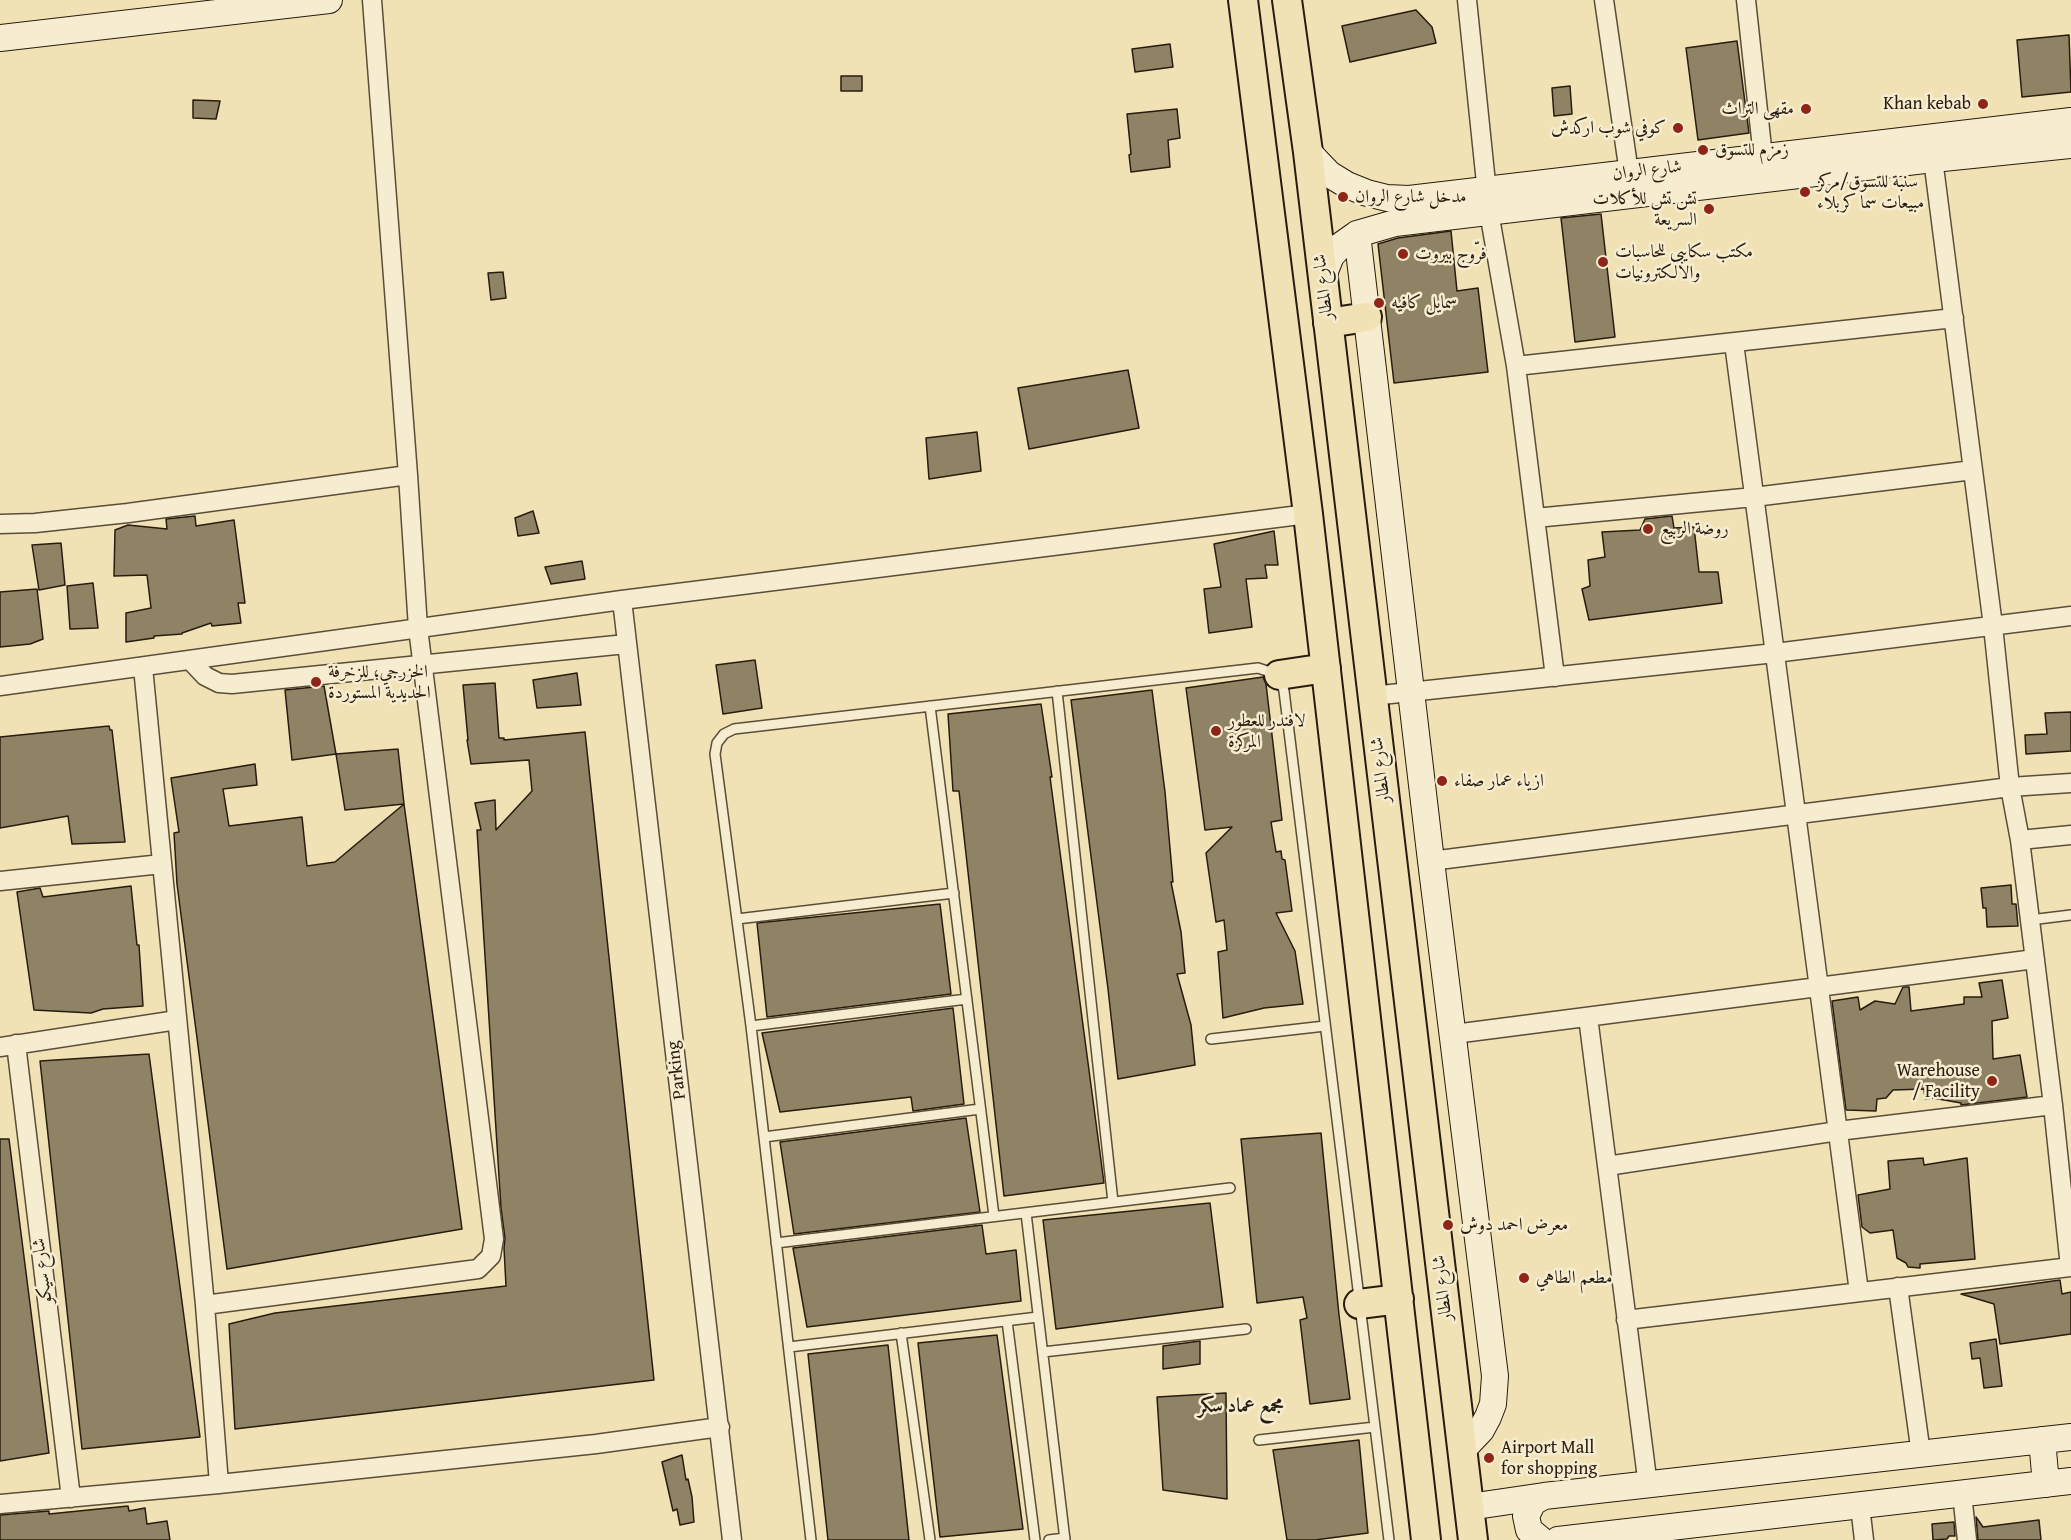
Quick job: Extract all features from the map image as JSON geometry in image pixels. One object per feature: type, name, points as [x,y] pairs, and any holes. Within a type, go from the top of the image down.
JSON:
[{"type":"main road","points":[[1243,0],[1308,514],[1426,1540]]},
{"type":"main road","name":"شارع المطار","points":[[1287,0],[1323,276],[1473,1540]]},
{"type":"main road","points":[[1328,322],[1367,317]]},
{"type":"main road","points":[[1279,675],[1326,668]]},
{"type":"main road","points":[[1359,1304],[1399,1299]]},
{"type":"street","points":[[0,38],[179,8],[329,0]]},
{"type":"street","points":[[205,1305],[478,1269],[491,1256],[494,1239],[418,628],[372,0]]},
{"type":"street","points":[[1467,0],[1489,201],[1516,366],[1555,678]]},
{"type":"street","points":[[1605,0],[1629,173]]},
{"type":"street","points":[[1746,0],[1763,158]]},
{"type":"street","name":"شارع الروان","points":[[1323,276],[1331,256],[1340,246],[1357,234],[1489,201],[1629,173],[2071,121]]},
{"type":"street","name":"شارع الروان","points":[[1308,152],[1329,174],[1367,193],[1387,198],[1489,201],[2071,145]]},
{"type":"street","points":[[1626,1320],[2071,1267],[2054,1105],[2020,840],[2010,787],[1993,626],[1933,159]]},
{"type":"street","points":[[1357,234],[1495,1390],[1493,1404],[1481,1430],[1462,1450]]},
{"type":"street","points":[[1516,366],[1954,318]]},
{"type":"street","points":[[1734,343],[1859,1292]]},
{"type":"street","points":[[1535,518],[1755,497],[1973,470]]},
{"type":"street","points":[[0,524],[35,523],[128,513],[408,475]]},
{"type":"street","points":[[0,686],[622,600],[1308,514]]},
{"type":"street","name":"Parking","points":[[622,600],[732,1540]]},
{"type":"street","points":[[1372,696],[1775,653],[2071,616]]},
{"type":"street","points":[[190,660],[205,676],[219,683],[232,684],[626,644]]},
{"type":"street","points":[[143,667],[205,1305],[219,1484]]},
{"type":"street","points":[[1431,861],[2010,787],[2071,783]]},
{"type":"street","points":[[2020,840],[2071,835]]},
{"type":"street","points":[[0,881],[162,864]]},
{"type":"street","points":[[1454,1034],[2035,958]]},
{"type":"street","points":[[1588,1017],[1648,1486]]},
{"type":"street","points":[[8,1046],[177,1020]]},
{"type":"street","name":"شارع سيكو","points":[[8,1046],[71,1497]]},
{"type":"street","points":[[1607,1166],[1838,1131],[2054,1105]]},
{"type":"street","points":[[1898,1287],[1921,1454]]},
{"type":"street","points":[[0,1504],[219,1484],[585,1445],[720,1427]]},
{"type":"street","points":[[1469,1507],[1544,1496],[2071,1437]]},
{"type":"street","points":[[1558,1540],[1630,1536],[2059,1483],[2042,1440]]},
{"type":"street","points":[[1962,1494],[1967,1540]]},
{"type":"street","points":[[1541,1540],[1529,1530],[1526,1516],[1533,1502],[1544,1496]]},
{"type":"street","points":[[1860,1506],[1864,1540]]},
{"type":"lane","points":[[811,1540],[751,1026],[715,754],[720,738],[734,729],[1258,668],[1279,675],[1284,691],[1389,1540]]},
{"type":"lane","points":[[1057,692],[1113,1202]]},
{"type":"lane","points":[[930,706],[994,1216]]},
{"type":"lane","points":[[737,919],[954,893]]},
{"type":"lane","points":[[2030,920],[2071,915]]},
{"type":"lane","points":[[751,1026],[967,999]]},
{"type":"lane","points":[[1211,1039],[1325,1026]]},
{"type":"lane","points":[[764,1137],[980,1109]]},
{"type":"lane","points":[[776,1243],[1230,1188]]},
{"type":"lane","points":[[1026,1212],[1065,1539],[1049,1540]]},
{"type":"lane","points":[[789,1347],[1038,1317]]},
{"type":"lane","points":[[1007,1321],[1035,1540]]},
{"type":"lane","points":[[1043,1352],[1246,1329]]},
{"type":"lane","points":[[901,1333],[930,1540]]},
{"type":"lane","points":[[1260,1440],[1375,1426]]},
{"type":"building","points":[[1416,10],[1432,27],[1436,43],[1350,62],[1342,26]]},
{"type":"building","points":[[2069,35],[2071,92],[2022,97],[2017,40]]},
{"type":"building","points":[[1737,41],[1749,133],[1698,140],[1686,48]]},
{"type":"building","points":[[1170,44],[1173,67],[1135,72],[1132,49]]},
{"type":"building","points":[[841,76],[862,76],[862,91],[841,91]]},
{"type":"building","points":[[1570,86],[1572,114],[1554,116],[1552,88]]},
{"type":"building","points":[[193,100],[220,101],[216,119],[193,118]]},
{"type":"building","points":[[1177,109],[1180,138],[1168,140],[1170,167],[1131,172],[1127,114]]},
{"type":"building","points":[[1601,214],[1615,337],[1575,342],[1561,218]]},
{"type":"building","points":[[1451,231],[1457,291],[1478,288],[1488,372],[1394,383],[1378,244],[1398,238]]},
{"type":"building","points":[[503,272],[506,298],[491,300],[488,273]]},
{"type":"building","points":[[1128,370],[1139,428],[1029,449],[1018,388]]},
{"type":"building","points":[[977,432],[981,471],[929,479],[926,438]]},
{"type":"building","points":[[533,511],[539,533],[518,536],[515,518]]},
{"type":"building","points":[[195,516],[196,526],[234,520],[245,603],[238,603],[241,623],[212,626],[211,623],[182,634],[154,636],[154,638],[126,642],[126,613],[151,608],[147,575],[114,576],[115,530],[128,525],[167,529],[166,519]]},
{"type":"building","points":[[1672,516],[1674,528],[1694,527],[1699,572],[1718,572],[1722,603],[1589,620],[1582,589],[1590,586],[1588,560],[1605,557],[1602,532],[1640,530],[1645,519]]},
{"type":"building","points":[[1274,531],[1278,565],[1265,565],[1267,578],[1246,579],[1252,627],[1209,633],[1204,589],[1221,587],[1214,544]]},
{"type":"building","points":[[61,543],[65,585],[39,590],[32,545]]},
{"type":"building","points":[[582,561],[585,579],[551,584],[545,567]]},
{"type":"building","points":[[93,583],[98,628],[70,629],[67,586]]},
{"type":"building","points":[[37,589],[43,639],[30,644],[0,647],[0,592]]},
{"type":"building","points":[[755,660],[762,708],[723,714],[716,665]]},
{"type":"building","points":[[577,673],[581,705],[537,708],[533,680]]},
{"type":"building","points":[[1263,677],[1266,684],[1282,820],[1271,822],[1276,852],[1281,851],[1282,859],[1285,860],[1292,911],[1276,913],[1295,951],[1303,1004],[1264,1008],[1223,1018],[1218,952],[1227,950],[1224,920],[1216,922],[1206,853],[1232,827],[1205,830],[1186,688]]},
{"type":"building","points":[[495,683],[499,738],[504,738],[504,740],[585,732],[654,1380],[235,1429],[229,1324],[275,1313],[506,1286],[505,1238],[501,1208],[477,830],[481,830],[475,803],[495,800],[496,830],[532,791],[529,760],[471,764],[463,685]]},
{"type":"building","points":[[324,686],[336,754],[292,760],[285,690]]},
{"type":"building","points":[[1152,690],[1165,792],[1173,882],[1171,882],[1181,932],[1185,973],[1177,974],[1191,1025],[1195,1065],[1118,1079],[1071,700]]},
{"type":"building","points":[[1041,704],[1104,1183],[1004,1196],[959,791],[953,791],[948,714]]},
{"type":"building","points":[[2071,712],[2071,751],[2026,754],[2025,735],[2047,734],[2045,713]]},
{"type":"building","points":[[109,726],[112,730],[125,842],[72,844],[68,816],[0,828],[0,737]]},
{"type":"building","points":[[398,749],[404,804],[345,810],[336,754]]},
{"type":"building","points":[[255,764],[257,785],[223,789],[229,826],[302,817],[307,866],[335,862],[404,804],[462,1229],[227,1269],[177,884],[174,833],[179,832],[171,778]]},
{"type":"building","points":[[2011,885],[2012,904],[2016,904],[2018,926],[1987,927],[1986,908],[1983,908],[1981,888]]},
{"type":"building","points":[[131,886],[137,945],[139,945],[143,1006],[103,1009],[91,1013],[34,1010],[17,892],[40,888],[43,897]]},
{"type":"building","points":[[940,904],[951,994],[767,1017],[757,923]]},
{"type":"building","points":[[2002,980],[2008,1018],[1992,1021],[1993,1059],[2020,1055],[2027,1097],[1961,1105],[1961,1103],[1933,1098],[1925,1099],[1924,1089],[1893,1090],[1886,1098],[1877,1099],[1876,1111],[1846,1110],[1832,1001],[1858,997],[1860,1010],[1875,1001],[1895,1004],[1903,987],[1909,987],[1911,1011],[1964,1004],[1964,997],[1982,997],[1979,983]]},
{"type":"building","points":[[953,1008],[964,1104],[913,1111],[911,1097],[780,1112],[762,1033]]},
{"type":"building","points":[[149,1054],[200,1437],[82,1449],[40,1061]]},
{"type":"building","points":[[966,1118],[980,1212],[794,1234],[780,1142]]},
{"type":"building","points":[[1321,1133],[1339,1315],[1350,1399],[1310,1404],[1300,1320],[1307,1318],[1303,1297],[1257,1303],[1241,1139]]},
{"type":"building","points":[[0,1139],[9,1139],[49,1453],[0,1461]]},
{"type":"building","points":[[1923,1158],[1924,1165],[1967,1158],[1975,1259],[1920,1264],[1920,1268],[1908,1267],[1906,1263],[1897,1258],[1893,1230],[1870,1233],[1862,1227],[1858,1195],[1890,1189],[1888,1161]]},
{"type":"building","points":[[1210,1203],[1223,1307],[1056,1329],[1043,1220]]},
{"type":"building","points":[[982,1225],[986,1254],[1016,1250],[1021,1301],[807,1327],[793,1248]]},
{"type":"building","points":[[2060,1280],[2062,1294],[2071,1292],[2071,1334],[2000,1344],[1994,1304],[1961,1294]]},
{"type":"building","points":[[997,1335],[1023,1529],[940,1537],[918,1343]]},
{"type":"building","points":[[1996,1339],[2002,1386],[1984,1388],[1980,1358],[1972,1359],[1970,1343]]},
{"type":"building","points":[[1200,1341],[1200,1364],[1163,1369],[1163,1346]]},
{"type":"building","points":[[888,1345],[909,1540],[828,1540],[808,1354]]},
{"type":"building","points":[[1226,1393],[1227,1499],[1163,1490],[1157,1397]]},
{"type":"building","points":[[1359,1440],[1368,1533],[1315,1540],[1287,1540],[1273,1450]]},
{"type":"building","points":[[682,1455],[686,1480],[688,1479],[692,1497],[694,1522],[680,1525],[677,1509],[673,1511],[662,1462]]},
{"type":"building","points":[[128,1506],[129,1511],[145,1508],[147,1524],[167,1521],[170,1540],[0,1540],[0,1515],[49,1511],[49,1514]]},
{"type":"building","points":[[1976,1517],[1983,1527],[2039,1520],[2041,1540],[1978,1540]]},
{"type":"building","points":[[1954,1522],[1955,1536],[1933,1540],[1932,1524]]},
{"type":"place","name":"Khan kebab","points":[[1983,104]]},
{"type":"place","name":"مقهى التراث","points":[[1806,109]]},
{"type":"place","name":"كوفي شوب اركدش","points":[[1678,128]]},
{"type":"place","name":"زمزم للتسوق","points":[[1703,150]]},
{"type":"place","name":"سنبة للتسوق/مركز مبيعات سما كربلاء","points":[[1805,192]]},
{"type":"place","name":"مدخل شارع الروان","points":[[1343,197]]},
{"type":"place","name":"تش تش للأكلات السريعة","points":[[1709,209]]},
{"type":"place","name":"فرّوج بيروت","points":[[1403,254]]},
{"type":"place","name":"مكتب سكايبي للحاسبات والالكترونيات","points":[[1603,262]]},
{"type":"place","name":"سمايل كافيه","points":[[1379,303]]},
{"type":"place","name":"روضة الربيع","points":[[1648,529]]},
{"type":"place","name":"الخزرجي؛ للزخرفة الحديدية المستوردة","points":[[316,682]]},
{"type":"place","name":"لافندر للعطور المركزة","points":[[1216,731]]},
{"type":"place","name":"ازياء عمار صفاء","points":[[1442,781]]},
{"type":"place","name":"Warehouse / Facility","points":[[1992,1081]]},
{"type":"place","name":"معرض احمد دوش","points":[[1448,1225]]},
{"type":"place","name":"مطعم الطاهي","points":[[1524,1278]]},
{"type":"place","name":"Airport Mall for shopping","points":[[1489,1458]]},
{"type":"district","name":"مجمع عماد سكر","points":[[1241,1407]]}]
